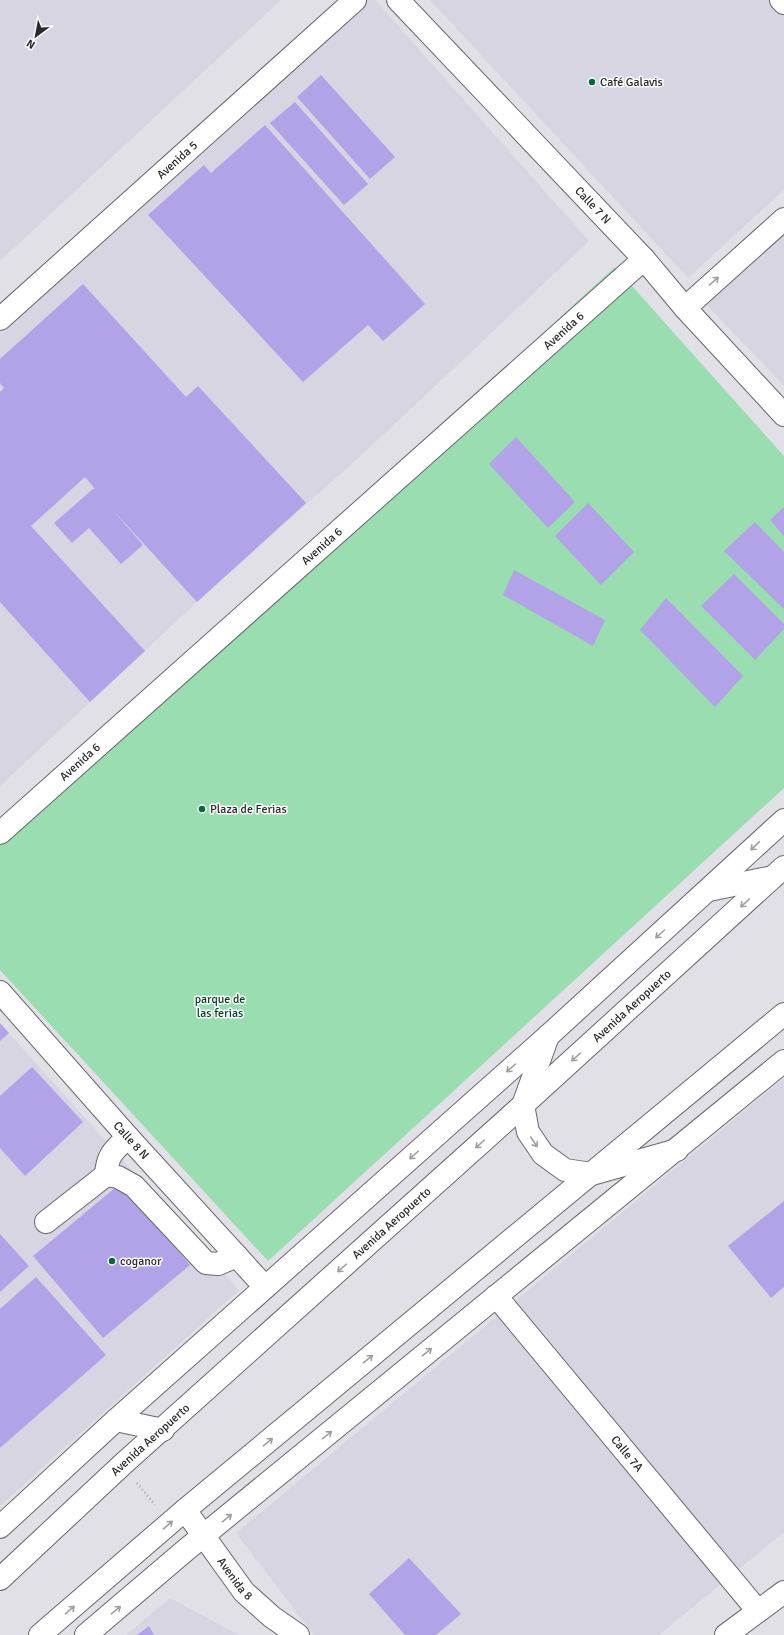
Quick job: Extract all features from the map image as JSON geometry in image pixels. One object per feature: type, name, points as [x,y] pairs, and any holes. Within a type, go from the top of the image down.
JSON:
[{"type":"street","name":"Avenida 5","points":[[0,319],[354,0]]},
{"type":"street","name":"Calle 7 N","points":[[398,0],[644,259],[685,308],[784,415]]},
{"type":"street","points":[[685,308],[784,219]]},
{"type":"street","name":"Avenida 6","points":[[0,833],[644,259]]},
{"type":"street","points":[[1,1525],[116,1420],[548,1036],[784,820]]},
{"type":"street","points":[[708,890],[780,873]]},
{"type":"street","name":"Avenida Aeropuerto","points":[[0,1579],[123,1464],[163,1430],[780,873]]},
{"type":"street","name":"Calle 8 N","points":[[0,992],[128,1137],[265,1287]]},
{"type":"street","points":[[40,1635],[185,1510],[784,1014]]},
{"type":"street","points":[[548,1036],[523,1105],[528,1132],[543,1154],[566,1170],[592,1174],[677,1150]]},
{"type":"street","points":[[86,1635],[496,1296],[677,1150],[784,1061]]},
{"type":"street","points":[[46,1222],[106,1174],[107,1162],[114,1151],[128,1137]]},
{"type":"street","points":[[106,1174],[118,1177],[134,1186],[206,1263],[218,1264],[237,1256]]},
{"type":"street","name":"Calle 7A","points":[[496,1296],[758,1611]]},
{"type":"street","points":[[116,1420],[163,1430]]},
{"type":"street","name":"Avenida 8","points":[[185,1510],[244,1592],[272,1617],[298,1635]]},
{"type":"street","points":[[726,1635],[784,1592]]},
{"type":"path","points":[[134,1479],[157,1508]]},
{"type":"shaded area","points":[[0,0],[281,0],[0,261]]},
{"type":"shaded area","points":[[339,0],[375,0],[589,241],[366,451],[197,602],[0,786],[0,320]]},
{"type":"shaded area","points":[[430,0],[773,0],[784,12],[784,190],[688,278]]},
{"type":"shaded area","points":[[784,227],[784,386],[703,301]]},
{"type":"shaded area","points":[[0,1023],[239,1290],[0,1506]]},
{"type":"shaded area","points":[[784,1078],[784,1532],[659,1635],[314,1635],[236,1533]]},
{"type":"shaded area","points":[[170,1598],[239,1635],[126,1635]]},
{"type":"green space","name":"parque de las ferias","points":[[615,267],[784,456],[784,788],[268,1261],[0,970],[0,830]]},
{"type":"building","points":[[321,75],[395,157],[370,179],[297,97]]},
{"type":"building","points":[[295,102],[368,184],[344,205],[270,123]]},
{"type":"building","points":[[265,125],[425,304],[383,341],[368,325],[303,382],[148,215],[204,165],[211,173]]},
{"type":"building","points":[[83,284],[186,397],[198,386],[306,503],[197,602],[112,509],[143,545],[121,564],[89,528],[72,543],[54,523],[93,489],[95,489],[85,477],[31,526],[145,651],[90,702],[0,602],[0,392],[4,388],[0,383],[0,359]]},
{"type":"building","points":[[516,437],[575,502],[548,528],[489,464]]},
{"type":"building","points":[[588,503],[634,552],[601,585],[555,536]]},
{"type":"building","points":[[784,507],[784,536],[770,520]]},
{"type":"building","points":[[755,522],[784,552],[784,609],[724,551]]},
{"type":"building","points":[[514,570],[605,620],[593,646],[503,595]]},
{"type":"building","points":[[734,574],[784,624],[784,629],[755,660],[701,606]]},
{"type":"building","points":[[666,598],[743,676],[715,707],[640,630]]},
{"type":"building","points":[[0,1023],[9,1033],[0,1041]]},
{"type":"building","points":[[32,1067],[83,1122],[25,1176],[0,1148],[0,1096]]},
{"type":"building","name":"coganor","points":[[121,1183],[190,1265],[103,1338],[33,1256]]},
{"type":"building","points":[[784,1201],[784,1287],[771,1298],[728,1246]]},
{"type":"building","points":[[0,1234],[29,1266],[0,1292]]},
{"type":"building","points":[[36,1277],[106,1355],[0,1448],[0,1309]]},
{"type":"building","points":[[409,1558],[461,1614],[436,1635],[405,1635],[369,1594]]},
{"type":"building","points":[[149,1626],[154,1635],[137,1635]]},
{"type":"place","name":"Café Galavis","points":[[592,82]]},
{"type":"place","name":"Plaza de Ferias","points":[[202,809]]},
{"type":"place","name":"coganor","points":[[112,1261]]}]
